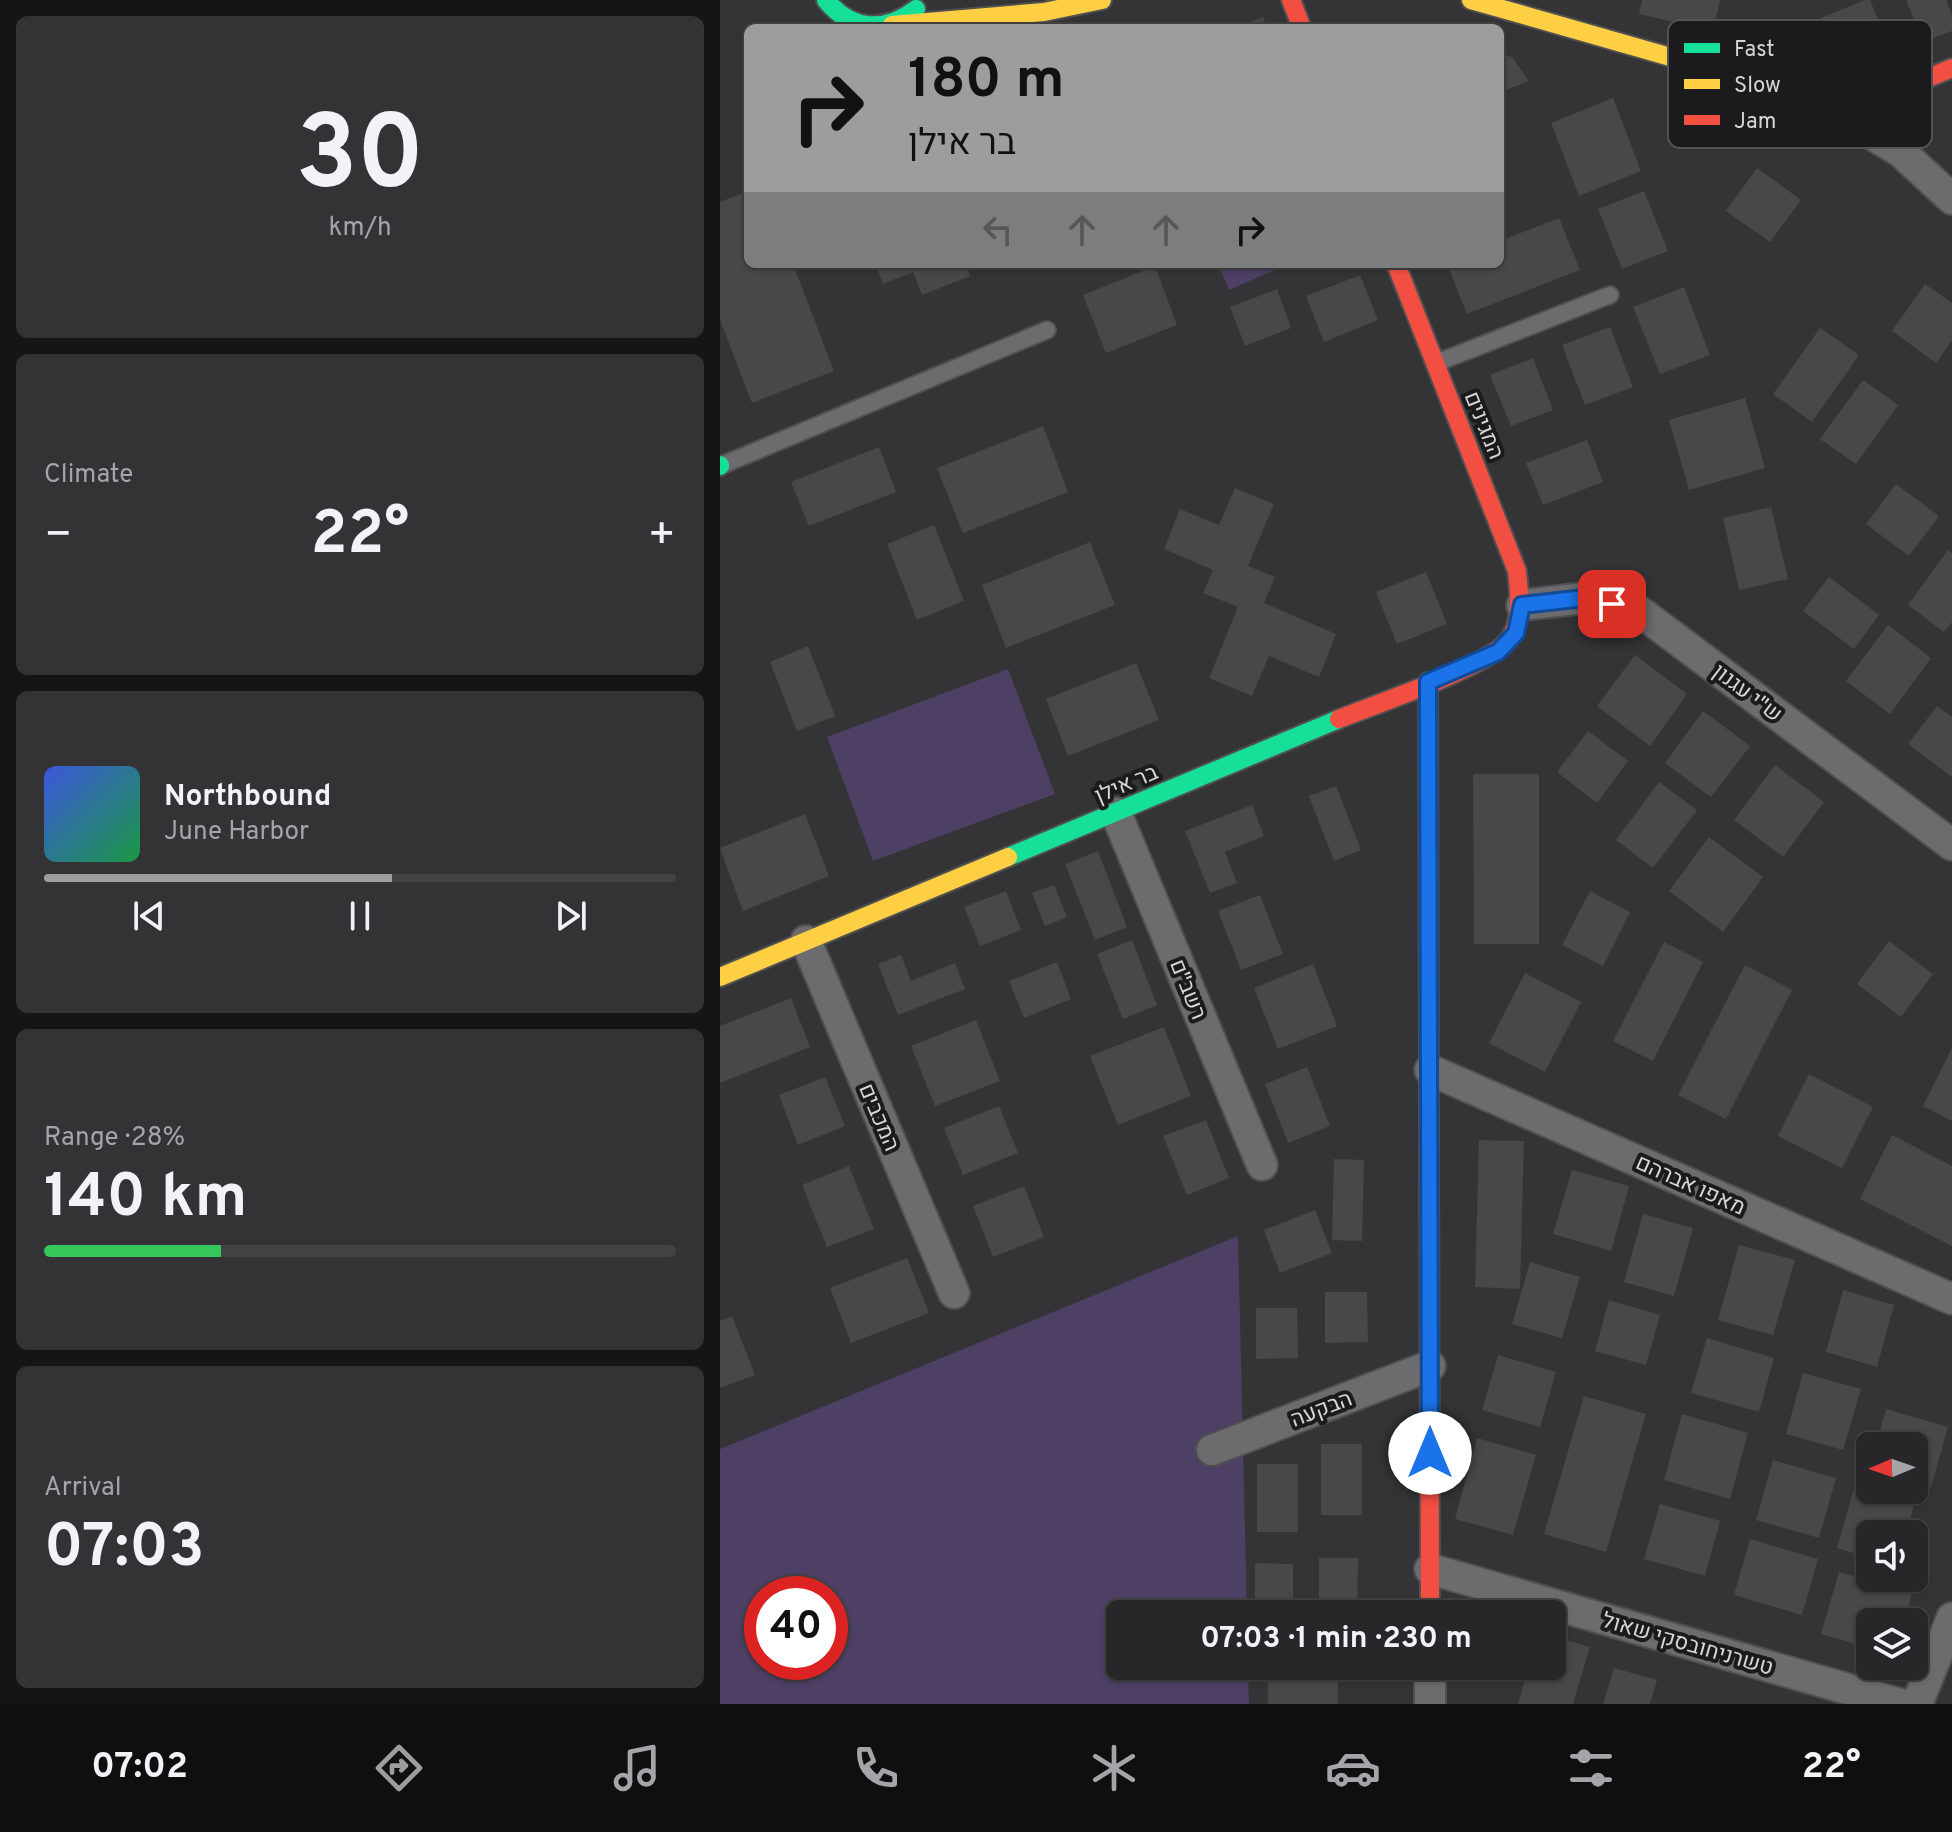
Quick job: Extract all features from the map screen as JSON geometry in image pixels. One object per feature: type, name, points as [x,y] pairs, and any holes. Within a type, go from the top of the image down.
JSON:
[{"type":"street","points":[[894,24],[908,17],[923,0]]},
{"type":"street","points":[[1000,0],[1044,12]]},
{"type":"street","points":[[904,24],[1044,12],[1102,0]]},
{"type":"street","points":[[1291,0],[1300,24]]},
{"type":"street","points":[[1471,0],[1668,56]]},
{"type":"street","points":[[824,2],[857,24]]},
{"type":"street","points":[[1932,76],[1952,68]]},
{"type":"street","points":[[1894,148],[1952,199]]},
{"type":"street","name":"המגינים","points":[[1398,268],[1517,571],[1522,605]]},
{"type":"street","name":"ש\"י עגנון","points":[[1522,605],[1585,598],[1639,611],[1952,845]]},
{"type":"street","name":"בר אילן","points":[[720,977],[1498,652],[1516,633],[1522,605]]},
{"type":"street","points":[[1428,682],[1430,1600]]},
{"type":"street","name":"רשב\"ם","points":[[1116,813],[1262,1165]]},
{"type":"street","name":"המכבים","points":[[806,941],[954,1293]]},
{"type":"street","name":"מאפו אברהם","points":[[1430,1070],[1952,1299]]},
{"type":"street","name":"הבקעה","points":[[1212,1450],[1430,1366]]},
{"type":"street","name":"טשרניחובסקי שאול","points":[[1430,1569],[1900,1704]]},
{"type":"street","points":[[1917,1704],[1952,1618]]},
{"type":"street","points":[[1430,1680],[1430,1704]]},
{"type":"lane","points":[[1435,364],[1610,295]]},
{"type":"lane","points":[[720,465],[1047,330]]},
{"type":"shaded area","points":[[1220,268],[1280,268],[1229,290]]},
{"type":"shaded area","points":[[1008,669],[1055,794],[873,861],[827,737]]},
{"type":"shaded area","points":[[1238,1236],[1247,1600],[1106,1600],[1106,1680],[1248,1680],[1249,1704],[720,1704],[720,1449]]},
{"type":"building","points":[[1642,0],[1720,0],[1715,20],[1668,21],[1639,14]]},
{"type":"building","points":[[1870,0],[1878,20],[1822,20]]},
{"type":"building","points":[[1906,0],[1946,0],[1952,15],[1952,31],[1932,39],[1932,20],[1914,20]]},
{"type":"building","points":[[1263,17],[1266,24],[1245,24]]},
{"type":"building","points":[[1504,55],[1512,57],[1529,81],[1504,90]]},
{"type":"building","points":[[1613,98],[1641,171],[1579,196],[1551,123]]},
{"type":"building","points":[[1757,168],[1801,200],[1770,242],[1726,211]]},
{"type":"building","points":[[1644,191],[1668,251],[1622,269],[1598,209]]},
{"type":"building","points":[[744,193],[744,268],[795,268],[834,371],[752,403],[720,320],[720,202]]},
{"type":"building","points":[[1559,218],[1580,270],[1467,314],[1449,268],[1504,268],[1504,239]]},
{"type":"building","points":[[877,268],[967,268],[970,276],[922,295],[913,272],[883,284]]},
{"type":"building","points":[[1156,268],[1177,325],[1106,353],[1083,295]]},
{"type":"building","points":[[1360,275],[1378,320],[1324,342],[1306,296]]},
{"type":"building","points":[[1925,284],[1952,303],[1952,340],[1936,363],[1892,331]]},
{"type":"building","points":[[1684,287],[1710,355],[1660,374],[1633,307]]},
{"type":"building","points":[[1277,289],[1291,328],[1245,346],[1230,307]]},
{"type":"building","points":[[1610,327],[1633,387],[1585,405],[1562,345]]},
{"type":"building","points":[[1820,328],[1859,355],[1812,422],[1773,394]]},
{"type":"building","points":[[1533,358],[1553,410],[1511,426],[1490,375]]},
{"type":"building","points":[[1863,380],[1898,405],[1856,464],[1820,439]]},
{"type":"building","points":[[1745,398],[1765,468],[1689,490],[1669,420]]},
{"type":"building","points":[[1043,426],[1068,492],[963,533],[937,468]]},
{"type":"building","points":[[1587,440],[1603,482],[1543,505],[1526,463]]},
{"type":"building","points":[[879,447],[896,492],[809,526],[791,482]]},
{"type":"building","points":[[1896,484],[1939,516],[1909,556],[1866,524]]},
{"type":"building","points":[[1235,488],[1274,504],[1248,566],[1275,577],[1264,603],[1336,634],[1319,677],[1269,656],[1252,696],[1209,678],[1238,607],[1203,593],[1213,570],[1164,549],[1180,509],[1219,525]]},
{"type":"building","points":[[1771,507],[1788,579],[1739,590],[1723,518]]},
{"type":"building","points":[[934,525],[964,601],[917,620],[887,544]]},
{"type":"building","points":[[1090,542],[1115,605],[1006,648],[982,585]]},
{"type":"building","points":[[1948,550],[1952,554],[1952,622],[1944,632],[1908,605]]},
{"type":"building","points":[[1426,572],[1447,624],[1397,644],[1376,592]]},
{"type":"building","points":[[1829,577],[1879,615],[1854,649],[1803,611]]},
{"type":"building","points":[[1888,625],[1931,658],[1890,714],[1846,681]]},
{"type":"building","points":[[808,646],[835,716],[797,731],[770,662]]},
{"type":"building","points":[[1635,655],[1687,694],[1650,746],[1597,706]]},
{"type":"building","points":[[1136,663],[1159,720],[1068,756],[1046,699]]},
{"type":"building","points":[[1937,706],[1952,717],[1952,777],[1908,744]]},
{"type":"building","points":[[1703,711],[1750,746],[1711,797],[1665,763]]},
{"type":"building","points":[[1588,731],[1628,761],[1597,803],[1557,772]]},
{"type":"building","points":[[1775,765],[1824,802],[1783,857],[1734,820]]},
{"type":"building","points":[[1473,774],[1539,774],[1539,944],[1474,944]]},
{"type":"building","points":[[1659,782],[1697,810],[1653,868],[1616,840]]},
{"type":"building","points":[[1336,786],[1361,850],[1334,861],[1309,796]]},
{"type":"building","points":[[1252,805],[1264,836],[1225,852],[1237,883],[1210,893],[1185,831]]},
{"type":"building","points":[[805,814],[829,876],[743,911],[720,848]]},
{"type":"building","points":[[1709,837],[1763,877],[1723,932],[1669,891]]},
{"type":"building","points":[[1098,851],[1127,927],[1095,940],[1065,864]]},
{"type":"building","points":[[1054,885],[1067,917],[1045,926],[1032,893]]},
{"type":"building","points":[[1006,891],[1021,930],[980,946],[964,907]]},
{"type":"building","points":[[1590,891],[1630,912],[1603,966],[1562,945]]},
{"type":"building","points":[[1260,895],[1283,954],[1241,970],[1218,911]]},
{"type":"building","points":[[1132,940],[1157,1005],[1123,1019],[1097,954]]},
{"type":"building","points":[[1889,941],[1933,974],[1901,1017],[1857,984]]},
{"type":"building","points":[[1664,942],[1703,962],[1653,1061],[1613,1041]]},
{"type":"building","points":[[901,955],[911,981],[955,963],[965,989],[898,1015],[878,964]]},
{"type":"building","points":[[1057,962],[1071,999],[1024,1018],[1009,981]]},
{"type":"building","points":[[1313,964],[1337,1026],[1278,1049],[1254,988]]},
{"type":"building","points":[[1745,965],[1792,990],[1726,1119],[1678,1095]]},
{"type":"building","points":[[1525,973],[1581,1002],[1545,1072],[1489,1043]]},
{"type":"building","points":[[791,998],[810,1047],[720,1083],[720,1026]]},
{"type":"building","points":[[976,1020],[1000,1081],[935,1106],[911,1046]]},
{"type":"building","points":[[1164,1027],[1191,1096],[1118,1125],[1090,1056]]},
{"type":"building","points":[[1952,1048],[1952,1121],[1923,1106]]},
{"type":"building","points":[[1307,1067],[1330,1126],[1288,1143],[1265,1084]]},
{"type":"building","points":[[1809,1074],[1873,1107],[1842,1168],[1778,1136]]},
{"type":"building","points":[[825,1077],[845,1126],[798,1145],[779,1095]]},
{"type":"building","points":[[999,1106],[1018,1153],[963,1175],[944,1128]]},
{"type":"building","points":[[1206,1120],[1229,1178],[1187,1195],[1163,1136]]},
{"type":"building","points":[[1892,1135],[1952,1166],[1952,1246],[1860,1199]]},
{"type":"building","points":[[1479,1140],[1524,1141],[1520,1289],[1475,1287]]},
{"type":"building","points":[[1334,1159],[1364,1160],[1362,1241],[1332,1240]]},
{"type":"building","points":[[849,1166],[874,1229],[827,1247],[802,1185]]},
{"type":"building","points":[[1572,1170],[1629,1186],[1611,1251],[1553,1234]]},
{"type":"building","points":[[1024,1186],[1044,1237],[993,1257],[973,1206]]},
{"type":"building","points":[[1315,1210],[1332,1253],[1280,1273],[1264,1230]]},
{"type":"building","points":[[1643,1214],[1693,1228],[1674,1296],[1624,1282]]},
{"type":"building","points":[[1739,1245],[1795,1260],[1773,1335],[1718,1320]]},
{"type":"building","points":[[907,1258],[929,1313],[851,1343],[830,1288]]},
{"type":"building","points":[[1530,1262],[1580,1277],[1562,1338],[1512,1324]]},
{"type":"building","points":[[1843,1290],[1894,1305],[1877,1367],[1826,1352]]},
{"type":"building","points":[[1325,1292],[1367,1292],[1368,1342],[1325,1343]]},
{"type":"building","points":[[1609,1300],[1660,1315],[1646,1365],[1595,1351]]},
{"type":"building","points":[[1256,1308],[1297,1308],[1298,1358],[1256,1359]]},
{"type":"building","points":[[732,1316],[755,1375],[720,1388],[720,1321]]},
{"type":"building","points":[[1707,1338],[1774,1358],[1759,1412],[1691,1393]]},
{"type":"building","points":[[1498,1355],[1556,1372],[1540,1427],[1482,1410]]},
{"type":"building","points":[[1803,1373],[1861,1389],[1843,1450],[1786,1434]]},
{"type":"building","points":[[1584,1396],[1646,1414],[1606,1552],[1544,1534]]},
{"type":"building","points":[[1886,1409],[1948,1427],[1931,1487],[1928,1486],[1928,1432],[1880,1432]]},
{"type":"building","points":[[1682,1414],[1748,1433],[1730,1499],[1664,1480]]},
{"type":"building","points":[[1477,1438],[1536,1455],[1513,1535],[1455,1519]]},
{"type":"building","points":[[1321,1444],[1362,1444],[1362,1515],[1321,1515]]},
{"type":"building","points":[[1773,1460],[1836,1478],[1819,1538],[1756,1520]]},
{"type":"building","points":[[1257,1464],[1298,1464],[1298,1532],[1257,1532]]},
{"type":"building","points":[[1855,1485],[1856,1504],[1914,1504],[1910,1520],[1856,1520],[1856,1554],[1837,1548]]},
{"type":"building","points":[[1660,1504],[1720,1521],[1705,1576],[1644,1559]]},
{"type":"building","points":[[1750,1539],[1818,1559],[1802,1615],[1734,1595]]},
{"type":"building","points":[[1319,1558],[1358,1558],[1357,1600],[1319,1600]]},
{"type":"building","points":[[1255,1563],[1293,1564],[1293,1600],[1255,1600]]},
{"type":"building","points":[[1839,1572],[1856,1577],[1856,1592],[1912,1593],[1908,1608],[1856,1608],[1856,1644],[1821,1634]]},
{"type":"building","points":[[1566,1640],[1590,1647],[1573,1704],[1518,1704],[1525,1680],[1566,1680]]},
{"type":"building","points":[[1614,1668],[1657,1680],[1650,1704],[1603,1704]]},
{"type":"building","points":[[1268,1680],[1338,1680],[1338,1704],[1268,1704]]},
{"type":"traffic: fast","points":[[826,0],[846,18],[863,24]]},
{"type":"traffic: fast","points":[[884,24],[916,9]]},
{"type":"traffic: fast","points":[[1428,682],[1429,1114]]},
{"type":"traffic: fast","points":[[1008,857],[1339,719]]},
{"type":"traffic: slow","points":[[904,24],[1044,12],[1102,0]]},
{"type":"traffic: slow","points":[[1471,0],[1668,56]]},
{"type":"traffic: slow","points":[[720,977],[1008,857]]},
{"type":"traffic: jam","points":[[1291,0],[1300,24]]},
{"type":"traffic: jam","points":[[1932,76],[1952,68]]},
{"type":"traffic: jam","points":[[1339,719],[1482,660],[1511,637],[1519,613],[1517,571],[1398,268]]},
{"type":"traffic: jam","points":[[1429,1114],[1430,1600]]},
{"type":"route","points":[[1430,1453],[1428,682],[1498,652],[1516,633],[1522,605],[1585,598],[1612,604]]}]
